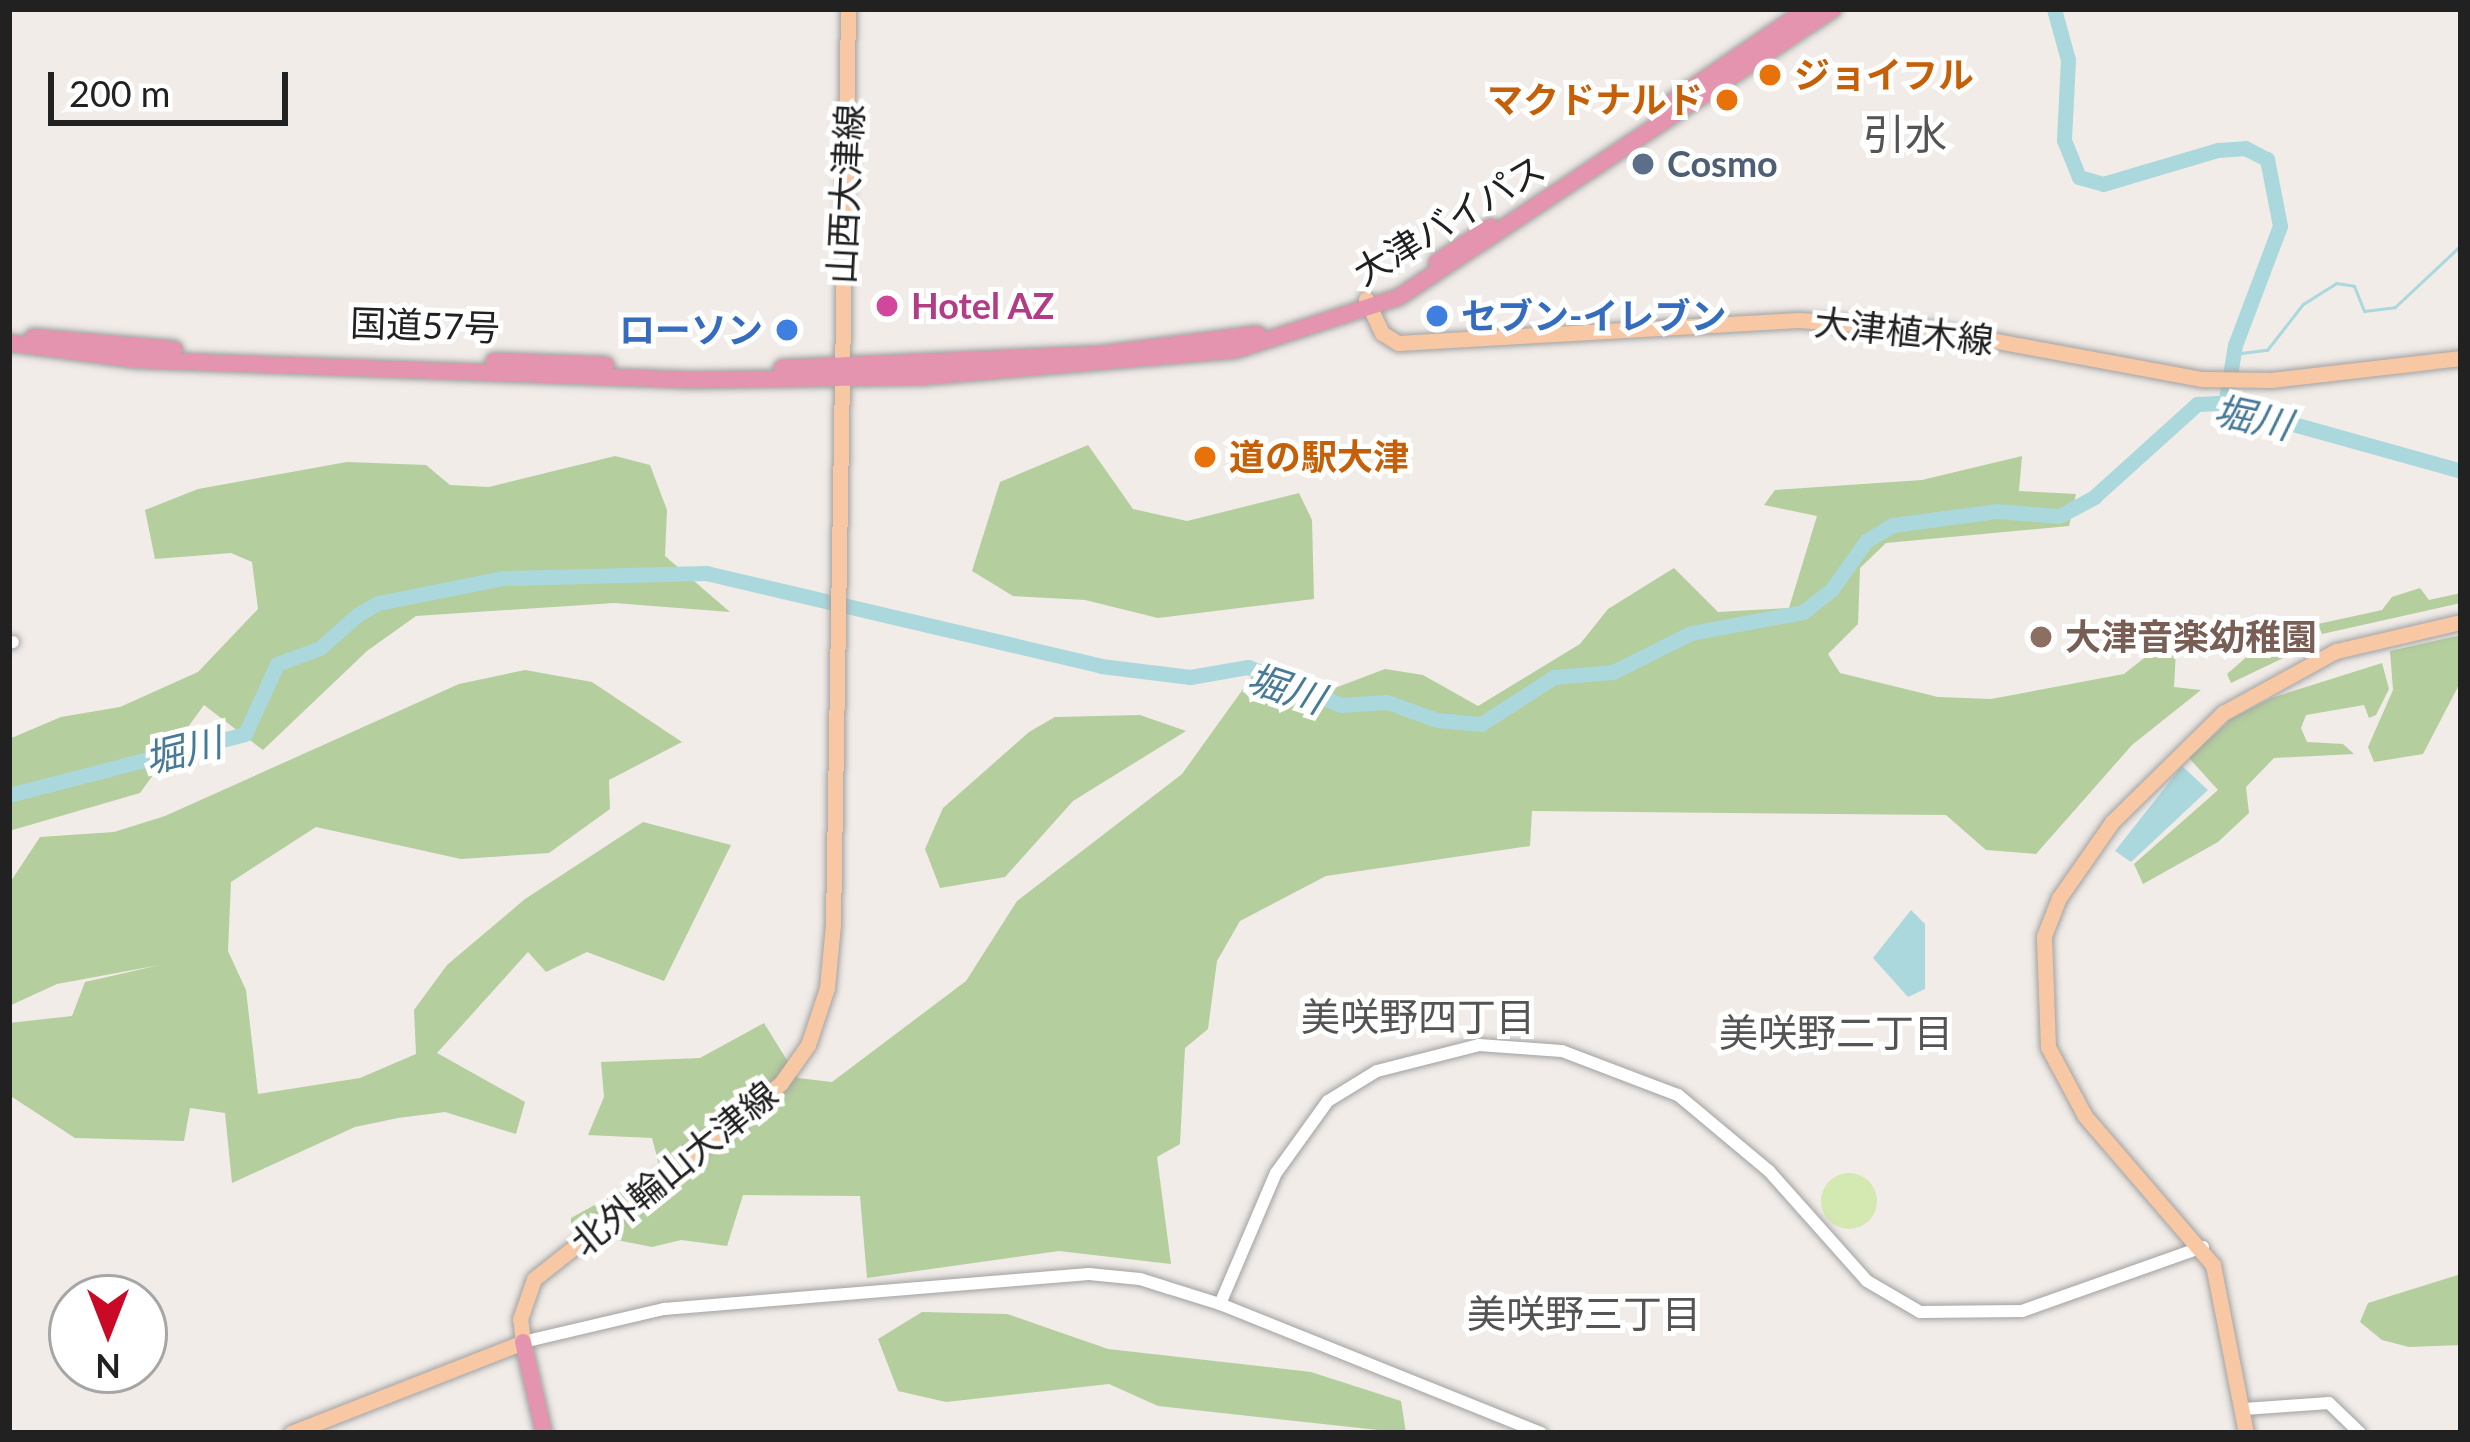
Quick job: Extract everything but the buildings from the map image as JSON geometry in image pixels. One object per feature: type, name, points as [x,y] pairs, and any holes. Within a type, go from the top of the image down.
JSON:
[{"type":"highway","name":"大津バイパス","points":[[1368,304],[1439,262],[1808,9]]},
{"type":"highway","name":"大津バイパス","points":[[838,372],[1193,357],[1304,334],[1464,258],[1833,9]]},
{"type":"highway","name":"国道57号","points":[[9,333],[226,352],[838,372]]},
{"type":"highway","name":"国道57号","points":[[9,343],[138,359],[838,372]]},
{"type":"highway","points":[[523,1342],[544,1433]]},
{"type":"main road","name":"山西大津線","points":[[838,372],[848,9]]},
{"type":"main road","name":"大津植木線","points":[[1368,304],[1382,333],[1398,343],[1798,320],[1932,329],[2203,379],[2271,380],[2461,358]]},
{"type":"main road","name":"北外輪山大津線","points":[[523,1342],[520,1319],[534,1279],[782,1083],[808,1046],[825,999],[833,924],[838,372]]},
{"type":"main road","points":[[2246,1433],[2222,1288],[2204,1246],[2085,1116],[2048,1047],[2040,977],[2059,898],[2112,822],[2173,758],[2260,686],[2336,651],[2461,622]]},
{"type":"main road","points":[[292,1433],[523,1342]]},
{"type":"street","points":[[1220,1304],[1276,1173],[1328,1101],[1377,1071],[1479,1045],[1562,1051],[1678,1095],[1769,1171],[1867,1281],[1920,1312],[2022,1311],[2204,1246]]},
{"type":"street","points":[[523,1342],[664,1309],[1089,1274],[1140,1279],[1220,1304],[1541,1433]]},
{"type":"street","points":[[2244,1409],[2316,1401],[2360,1433]]},
{"type":"green space","points":[[1088,445],[1133,509],[1187,521],[1299,493],[1312,520],[1314,599],[1158,618],[1085,600],[1013,596],[972,571],[1000,482]]},
{"type":"green space","points":[[615,456],[650,465],[667,510],[665,556],[730,612],[614,603],[416,616],[367,651],[263,750],[204,705],[140,793],[9,831],[9,739],[61,717],[120,707],[198,672],[258,609],[252,562],[231,553],[155,559],[145,510],[198,489],[347,462],[426,465],[450,485],[489,487]]},
{"type":"green space","points":[[2022,456],[2019,491],[2076,494],[2069,526],[1886,543],[1860,568],[1858,624],[1828,654],[1840,673],[1938,697],[1991,699],[2124,674],[2148,655],[2176,651],[2174,687],[2201,690],[2132,745],[2036,854],[1986,850],[1946,815],[1532,811],[1530,846],[1326,876],[1240,921],[1217,961],[1208,1029],[1185,1048],[1180,1144],[1157,1157],[1171,1264],[1059,1251],[867,1278],[860,1196],[743,1195],[727,1246],[681,1240],[652,1247],[571,1231],[571,1218],[660,1169],[652,1138],[588,1135],[604,1097],[601,1062],[700,1058],[764,1023],[798,1078],[832,1082],[966,981],[1017,901],[1182,774],[1261,664],[1327,691],[1385,669],[1423,675],[1478,706],[1580,644],[1608,609],[1674,568],[1718,612],[1789,608],[1817,516],[1764,505],[1775,490],[1922,480]]},
{"type":"green space","points":[[2420,588],[2429,600],[2461,593],[2461,603],[2322,634],[2318,624],[2382,610],[2392,597]]},
{"type":"green space","points":[[2259,627],[2294,653],[2231,683],[2227,674],[2250,654],[2249,632]]},
{"type":"green space","points":[[2461,635],[2461,681],[2423,754],[2374,762],[2368,747],[2393,690],[2390,651]]},
{"type":"green space","points":[[2382,663],[2389,689],[2376,715],[2369,718],[2364,705],[2306,715],[2301,728],[2307,742],[2343,744],[2354,754],[2274,758],[2246,787],[2249,813],[2218,842],[2143,884],[2134,864],[2218,790],[2189,758],[2231,719],[2271,698]]},
{"type":"green space","points":[[525,670],[592,682],[682,742],[609,780],[610,809],[549,853],[461,859],[316,827],[231,882],[228,951],[246,990],[258,1094],[360,1078],[416,1054],[414,1010],[447,965],[525,899],[643,822],[731,845],[664,981],[587,952],[546,972],[528,952],[437,1053],[525,1102],[516,1134],[445,1112],[398,1118],[355,1127],[232,1183],[225,1113],[190,1108],[184,1141],[75,1138],[9,1095],[9,1023],[72,1016],[85,982],[160,965],[57,984],[9,1006],[9,884],[40,837],[114,832],[165,816],[459,684]]},
{"type":"green space","points":[[1140,715],[1186,731],[1073,801],[1005,877],[940,888],[925,849],[943,808],[1029,732],[1055,717]]},
{"type":"green space","points":[[1849,1173],[1869,1181],[1877,1201],[1869,1221],[1849,1229],[1829,1221],[1821,1201],[1829,1181]]},
{"type":"green space","points":[[2461,1274],[2461,1345],[2409,1347],[2382,1340],[2360,1322],[2368,1303]]},
{"type":"green space","points":[[922,1312],[1007,1314],[1108,1349],[1311,1372],[1401,1401],[1406,1433],[1158,1406],[1109,1384],[946,1402],[898,1391],[878,1339]]},
{"type":"water","points":[[2182,766],[2208,790],[2131,862],[2115,851]]},
{"type":"water","points":[[1911,910],[1925,924],[1925,989],[1908,997],[1873,958]]},
{"type":"waterway","points":[[2054,9],[2068,60],[2064,140],[2079,177],[2103,184],[2218,150],[2245,148],[2267,159],[2280,226],[2235,345],[2225,405]]},
{"type":"waterway","points":[[2233,354],[2267,350],[2303,304],[2336,283],[2354,286],[2364,311],[2395,307],[2461,245]]},
{"type":"waterway","name":"堀川","points":[[9,795],[245,734],[277,664],[320,648],[357,615],[378,603],[503,578],[706,573],[1101,666],[1190,677],[1248,667],[1341,705],[1387,702],[1437,720],[1481,724],[1554,677],[1613,672],[1691,633],[1803,612],[1832,589],[1866,541],[1893,525],[1996,511],[2059,516],[2094,497],[2197,404],[2218,403],[2461,471]]},
{"type":"place","name":"ジョイフル","points":[[1770,75]]},
{"type":"place","name":"マクドナルド","points":[[1727,100]]},
{"type":"place","name":"Cosmo","points":[[1643,164]]},
{"type":"place","name":"Hotel AZ","points":[[887,306]]},
{"type":"place","name":"セブン-イレブン","points":[[1437,316]]},
{"type":"place","name":"ローソン","points":[[787,330]]},
{"type":"place","name":"道の駅大津","points":[[1205,457]]},
{"type":"place","name":"大津音楽幼稚園","points":[[2041,637]]},
{"type":"district","name":"引水","points":[[1905,134]]},
{"type":"district","name":"美咲野四丁目","points":[[1418,1016]]},
{"type":"district","name":"美咲野二丁目","points":[[1836,1032]]},
{"type":"district","name":"美咲野三丁目","points":[[1584,1313]]}]
